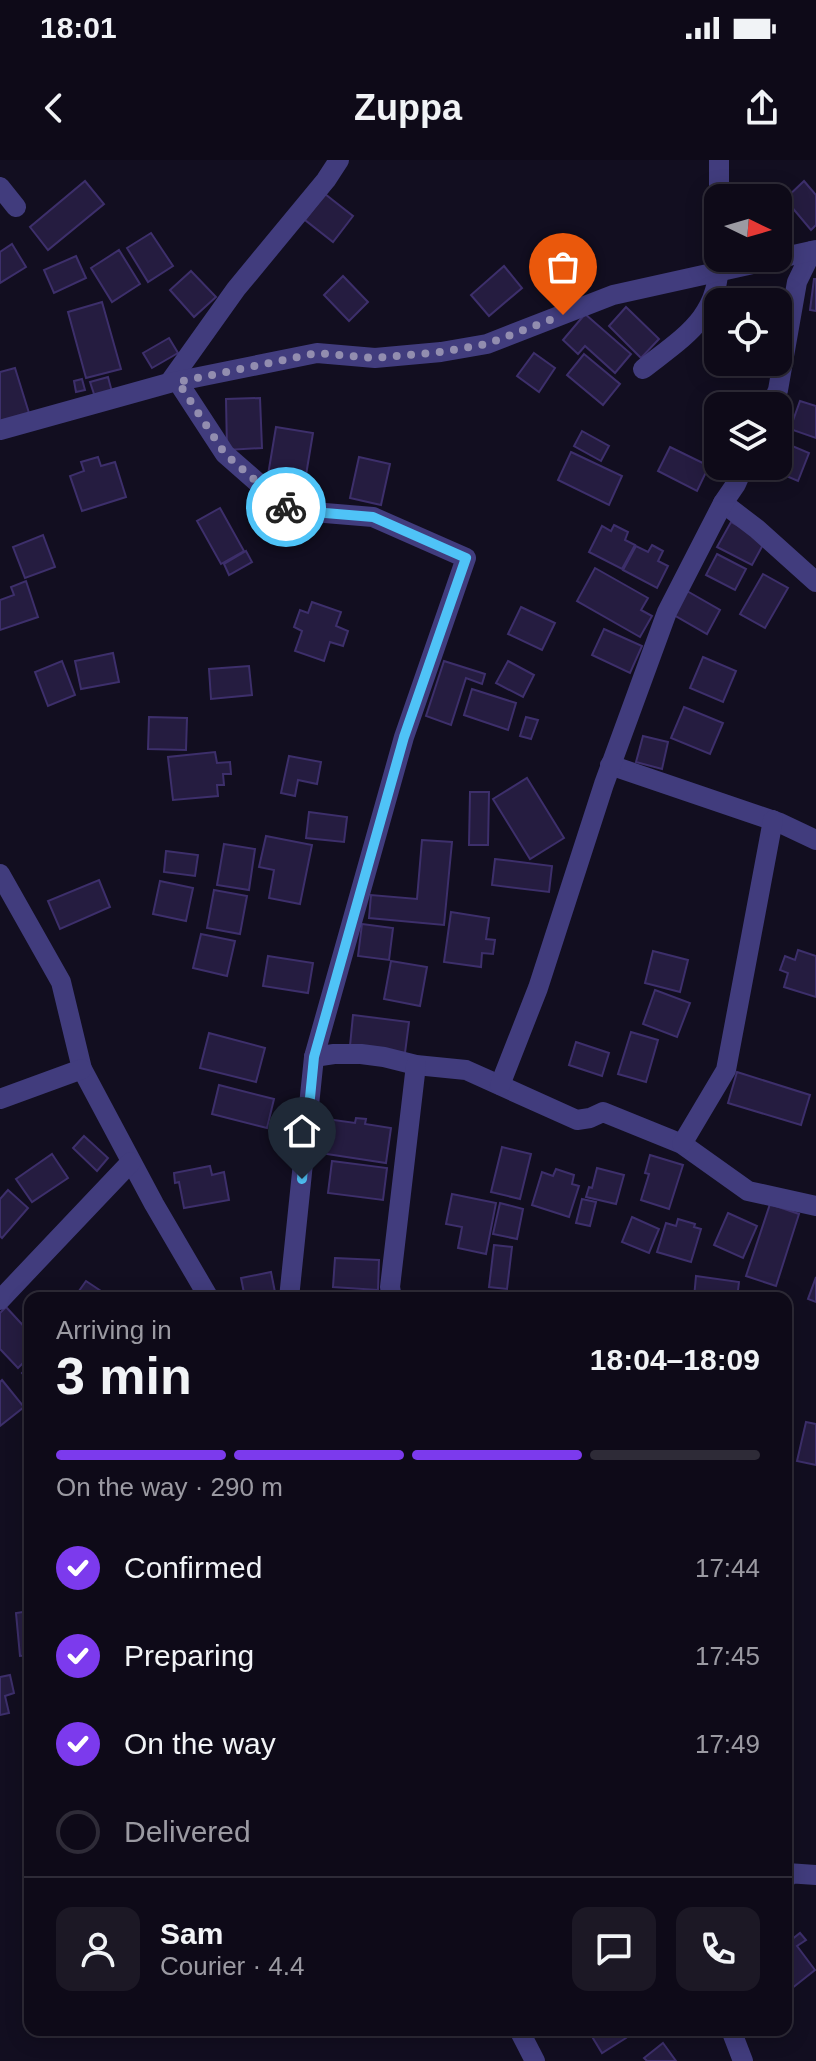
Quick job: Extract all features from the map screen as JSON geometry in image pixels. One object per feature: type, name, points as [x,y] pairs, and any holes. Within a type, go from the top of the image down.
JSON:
[{"type":"street","points":[[174,382],[236,289],[339,160]]},
{"type":"street","points":[[719,160],[719,184]]},
{"type":"street","points":[[0,187],[16,207]]},
{"type":"street","points":[[792,254],[814,250]]},
{"type":"street","points":[[777,392],[797,282],[814,250]]},
{"type":"street","points":[[0,430],[174,382],[317,353],[375,358],[487,344],[613,295],[704,269]]},
{"type":"street","points":[[643,369],[690,331],[705,312],[714,300],[719,272]]},
{"type":"street","points":[[174,382],[225,454],[289,510],[373,517],[466,558],[404,737],[314,1057],[290,1292]]},
{"type":"street","points":[[500,1085],[538,988],[610,765],[667,612],[738,480]]},
{"type":"street","points":[[723,503],[816,582]]},
{"type":"street","points":[[610,765],[773,820],[816,840]]},
{"type":"street","points":[[682,1144],[726,1070],[773,820]]},
{"type":"street","points":[[0,874],[61,982],[82,1069],[154,1204],[205,1292]]},
{"type":"street","points":[[314,1057],[361,1054],[416,1065],[466,1070],[577,1120],[603,1112],[682,1144],[748,1191],[816,1206]]},
{"type":"street","points":[[391,1292],[416,1065]]},
{"type":"street","points":[[0,1099],[82,1069]]},
{"type":"street","points":[[0,1300],[131,1162]]},
{"type":"street","points":[[792,1873],[816,1875]]},
{"type":"street","points":[[522,2036],[535,2061]]},
{"type":"street","points":[[733,2036],[743,2061]]},
{"type":"building","points":[[85,181],[104,204],[48,250],[30,227]]},
{"type":"building","points":[[804,181],[816,195],[816,225],[811,230],[792,207],[792,192]]},
{"type":"building","points":[[325,194],[353,216],[333,242],[305,220]]},
{"type":"building","points":[[151,233],[173,266],[148,282],[127,248]]},
{"type":"building","points":[[12,244],[26,267],[0,283],[0,252]]},
{"type":"building","points":[[119,250],[140,284],[112,302],[91,268]]},
{"type":"building","points":[[76,256],[86,278],[54,293],[44,270]]},
{"type":"building","points":[[504,266],[522,288],[489,316],[471,295]]},
{"type":"building","points":[[191,271],[216,297],[194,317],[170,290]]},
{"type":"building","points":[[343,276],[368,302],[349,321],[324,295]]},
{"type":"building","points":[[816,279],[816,311],[810,310]]},
{"type":"building","points":[[102,302],[121,369],[86,378],[68,312]]},
{"type":"building","points":[[626,307],[659,339],[641,358],[609,326]]},
{"type":"building","points":[[585,314],[631,354],[615,373],[585,346],[578,354],[563,340]]},
{"type":"building","points":[[169,338],[178,353],[152,368],[143,353]]},
{"type":"building","points":[[534,353],[555,368],[539,392],[517,376]]},
{"type":"building","points":[[584,354],[620,384],[603,405],[567,375]]},
{"type":"building","points":[[15,368],[29,413],[0,422],[0,372]]},
{"type":"building","points":[[108,377],[112,392],[95,397],[90,382]]},
{"type":"building","points":[[82,379],[85,390],[76,392],[74,381]]},
{"type":"building","points":[[260,398],[262,448],[227,450],[226,399]]},
{"type":"building","points":[[800,401],[816,406],[816,438],[792,430]]},
{"type":"building","points":[[276,427],[313,433],[305,481],[268,475]]},
{"type":"building","points":[[582,431],[609,446],[601,461],[574,446]]},
{"type":"building","points":[[792,446],[809,453],[798,481],[792,478]]},
{"type":"building","points":[[670,447],[704,464],[704,476],[697,491],[658,471]]},
{"type":"building","points":[[571,452],[622,476],[609,505],[558,480]]},
{"type":"building","points":[[98,457],[101,466],[115,462],[126,497],[82,511],[70,476],[84,471],[81,462]]},
{"type":"building","points":[[359,457],[390,464],[381,505],[350,498]]},
{"type":"building","points":[[220,508],[244,551],[221,564],[197,521]]},
{"type":"building","points":[[731,522],[765,541],[752,565],[717,547]]},
{"type":"building","points":[[614,525],[628,532],[625,540],[635,545],[622,569],[589,552],[602,526],[611,531]]},
{"type":"building","points":[[43,535],[55,567],[25,578],[13,547]]},
{"type":"building","points":[[652,545],[663,551],[658,561],[668,566],[657,588],[623,570],[636,546],[648,552]]},
{"type":"building","points":[[246,551],[252,562],[229,575],[224,564]]},
{"type":"building","points":[[717,554],[746,569],[735,590],[706,575]]},
{"type":"building","points":[[595,568],[648,598],[641,610],[652,616],[640,637],[577,601]]},
{"type":"building","points":[[763,574],[788,588],[765,628],[740,614]]},
{"type":"building","points":[[26,581],[38,617],[0,630],[0,600],[14,595],[11,587]]},
{"type":"building","points":[[687,591],[720,610],[707,634],[674,615]]},
{"type":"building","points":[[312,602],[341,612],[336,626],[348,631],[343,646],[330,642],[324,661],[295,651],[302,631],[294,627],[300,610],[308,613]]},
{"type":"building","points":[[521,607],[555,623],[542,650],[508,634]]},
{"type":"building","points":[[604,629],[642,646],[630,673],[592,655]]},
{"type":"building","points":[[113,653],[119,682],[81,689],[75,661]]},
{"type":"building","points":[[703,657],[736,671],[723,702],[690,688]]},
{"type":"building","points":[[62,661],[75,695],[48,706],[35,672]]},
{"type":"building","points":[[444,661],[485,674],[482,684],[466,678],[451,725],[426,716]]},
{"type":"building","points":[[508,661],[534,675],[523,697],[496,683]]},
{"type":"building","points":[[249,666],[252,695],[211,699],[209,669]]},
{"type":"building","points":[[472,689],[516,703],[508,730],[464,715]]},
{"type":"building","points":[[684,707],[723,723],[710,754],[671,738]]},
{"type":"building","points":[[149,717],[187,718],[186,750],[148,749]]},
{"type":"building","points":[[526,717],[538,720],[531,739],[520,736]]},
{"type":"building","points":[[643,736],[668,742],[662,769],[636,762]]},
{"type":"building","points":[[215,752],[217,763],[230,762],[231,774],[223,774],[224,785],[217,785],[218,796],[173,800],[168,757]]},
{"type":"building","points":[[289,756],[321,762],[317,784],[298,780],[295,796],[281,793]]},
{"type":"building","points":[[527,778],[564,838],[530,859],[493,799]]},
{"type":"building","points":[[470,792],[489,792],[488,845],[469,845]]},
{"type":"building","points":[[309,812],[347,817],[344,842],[306,838]]},
{"type":"building","points":[[266,836],[312,845],[300,904],[269,898],[274,870],[259,867]]},
{"type":"building","points":[[422,840],[452,842],[444,925],[369,918],[371,895],[417,899]]},
{"type":"building","points":[[224,844],[255,849],[249,890],[217,885]]},
{"type":"building","points":[[166,851],[198,855],[195,876],[164,872]]},
{"type":"building","points":[[495,859],[552,866],[549,892],[492,885]]},
{"type":"building","points":[[99,880],[110,907],[60,929],[48,901]]},
{"type":"building","points":[[160,881],[193,888],[186,921],[153,914]]},
{"type":"building","points":[[214,890],[247,896],[240,934],[207,928]]},
{"type":"building","points":[[451,912],[489,918],[486,939],[495,940],[493,954],[482,953],[481,967],[444,962]]},
{"type":"building","points":[[362,924],[393,928],[389,960],[358,956]]},
{"type":"building","points":[[201,934],[235,941],[227,976],[193,968]]},
{"type":"building","points":[[798,950],[816,956],[816,997],[784,987],[788,973],[780,970],[785,956],[795,960]]},
{"type":"building","points":[[653,951],[688,960],[680,992],[645,983]]},
{"type":"building","points":[[268,956],[313,963],[308,993],[263,986]]},
{"type":"building","points":[[391,961],[427,967],[420,1006],[384,999]]},
{"type":"building","points":[[655,990],[690,1003],[677,1037],[643,1024]]},
{"type":"building","points":[[353,1015],[409,1022],[405,1053],[350,1046]]},
{"type":"building","points":[[631,1032],[658,1040],[646,1082],[618,1074]]},
{"type":"building","points":[[209,1033],[265,1048],[256,1082],[200,1068]]},
{"type":"building","points":[[576,1042],[609,1053],[602,1076],[569,1065]]},
{"type":"building","points":[[737,1072],[810,1095],[801,1125],[728,1103]]},
{"type":"building","points":[[219,1085],[274,1099],[267,1128],[212,1114]]},
{"type":"building","points":[[312,1117],[355,1123],[356,1118],[366,1119],[365,1124],[391,1128],[386,1163],[307,1151]]},
{"type":"building","points":[[84,1136],[108,1158],[97,1171],[73,1148]]},
{"type":"building","points":[[502,1147],[531,1154],[520,1199],[491,1192]]},
{"type":"building","points":[[52,1154],[68,1178],[32,1202],[16,1179]]},
{"type":"building","points":[[650,1155],[683,1165],[669,1209],[641,1200],[649,1174],[645,1173]]},
{"type":"building","points":[[332,1161],[387,1168],[383,1200],[328,1193]]},
{"type":"building","points":[[210,1166],[212,1175],[224,1172],[229,1200],[184,1208],[174,1173]]},
{"type":"building","points":[[597,1168],[624,1175],[616,1204],[586,1197],[589,1187],[592,1188]]},
{"type":"building","points":[[556,1169],[574,1175],[572,1184],[579,1186],[569,1217],[532,1205],[542,1172],[553,1176]]},
{"type":"building","points":[[8,1190],[28,1208],[2,1238],[0,1199]]},
{"type":"building","points":[[452,1194],[496,1203],[486,1254],[458,1248],[462,1227],[446,1224]]},
{"type":"building","points":[[582,1199],[596,1202],[590,1226],[576,1223]]},
{"type":"building","points":[[500,1203],[523,1209],[517,1239],[493,1234]]},
{"type":"building","points":[[770,1204],[799,1214],[776,1286],[746,1276]]},
{"type":"building","points":[[728,1213],[757,1226],[743,1258],[714,1245]]},
{"type":"building","points":[[632,1217],[659,1229],[649,1253],[622,1242]]},
{"type":"building","points":[[678,1219],[701,1229],[691,1262],[657,1252],[666,1223],[676,1226]]},
{"type":"building","points":[[494,1245],[512,1247],[507,1289],[489,1287]]},
{"type":"building","points":[[335,1258],[379,1260],[378,1290],[333,1287]]},
{"type":"building","points":[[271,1272],[275,1292],[244,1292],[241,1278]]},
{"type":"building","points":[[696,1276],[739,1282],[738,1292],[695,1292]]},
{"type":"building","points":[[816,1277],[816,1302],[808,1299]]},
{"type":"building","points":[[86,1281],[102,1292],[78,1292]]},
{"type":"building","points":[[6,1307],[24,1326],[24,1362],[18,1368],[0,1349],[0,1313]]},
{"type":"building","points":[[2,1380],[24,1407],[0,1426],[0,1382]]},
{"type":"building","points":[[806,1422],[816,1424],[816,1465],[797,1461]]},
{"type":"building","points":[[24,1612],[24,1656],[20,1656],[16,1613]]},
{"type":"building","points":[[10,1675],[14,1693],[5,1696],[9,1713],[0,1715],[0,1677]]},
{"type":"building","points":[[800,1933],[806,1940],[797,1946],[815,1970],[792,1988],[792,1939]]},
{"type":"building","points":[[592,2036],[625,2036],[626,2038],[602,2053]]},
{"type":"building","points":[[663,2043],[676,2061],[647,2061],[644,2058]]},
{"type":"way so far","points":[[286,507],[225,454],[178,382],[317,353],[375,358],[487,344],[563,315]]},
{"type":"route","points":[[286,507],[289,510],[373,517],[466,558],[404,737],[314,1057],[302,1179]]}]
